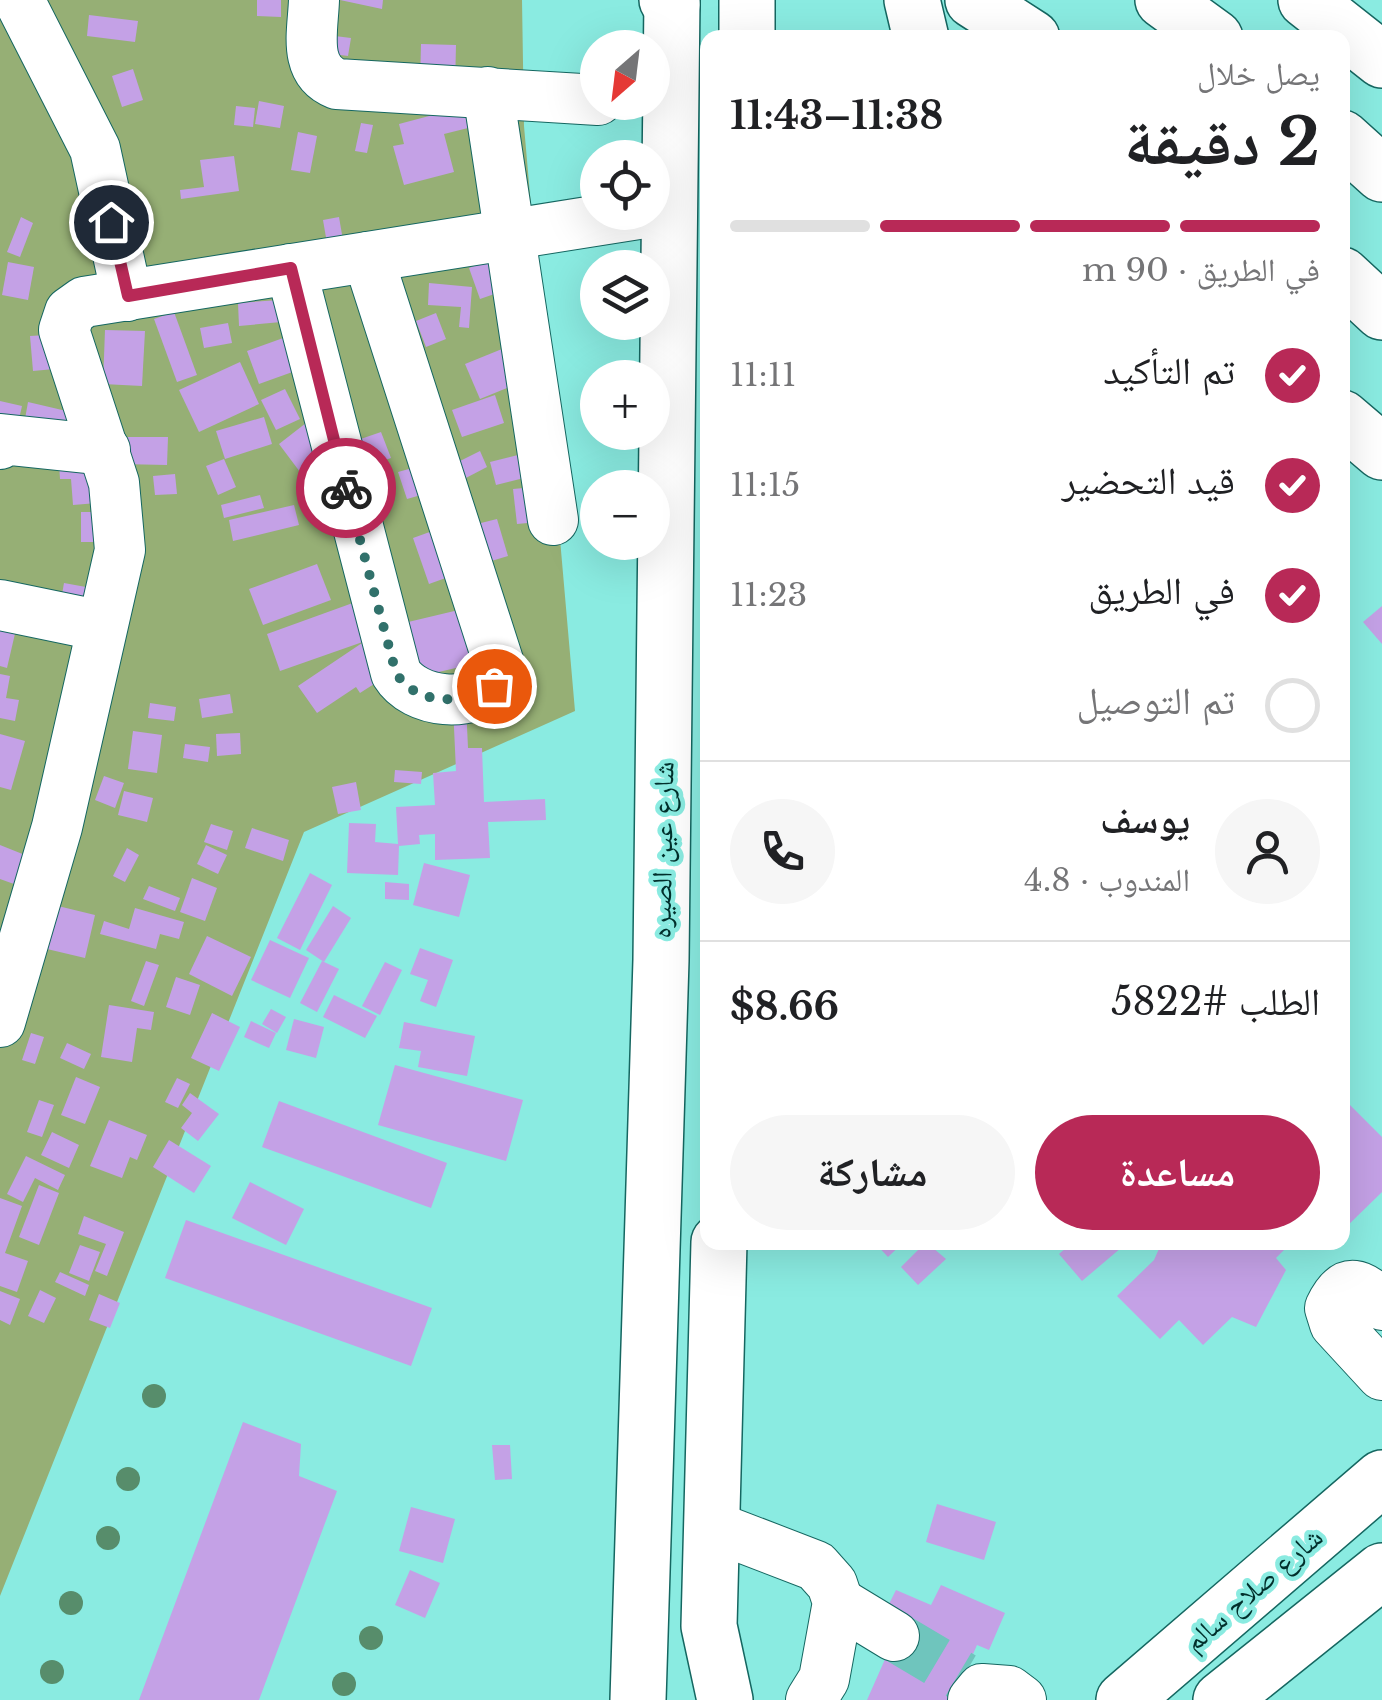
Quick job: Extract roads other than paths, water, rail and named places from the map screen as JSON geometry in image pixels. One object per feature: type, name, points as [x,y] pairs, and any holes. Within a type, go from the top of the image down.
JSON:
[{"type":"main road","points":[[746,30],[748,0]]},
{"type":"main road","points":[[912,0],[919,30]]},
{"type":"main road","points":[[973,0],[1020,30]]},
{"type":"main road","points":[[1163,0],[1204,30]]},
{"type":"main road","points":[[1306,0],[1344,30]]},
{"type":"main road","name":"شارع عين الصيره","points":[[666,30],[670,2]]},
{"type":"main road","points":[[1350,35],[1382,60]]},
{"type":"main road","points":[[1350,145],[1382,174]]},
{"type":"main road","name":"شارع عين الصيره","points":[[638,1700],[661,960],[657,230]]},
{"type":"main road","points":[[1350,282],[1382,312]]},
{"type":"main road","points":[[1350,425],[1382,452]]},
{"type":"main road","points":[[719,1250],[709,1626],[725,1700]]},
{"type":"main road","name":"شارع صلاح سالم","points":[[1124,1700],[1382,1478]]},
{"type":"main road","points":[[1221,1700],[1382,1571]]},
{"type":"street","points":[[19,0],[95,148],[128,296]]},
{"type":"street","points":[[314,0],[313,63],[327,80],[580,99]]},
{"type":"street","points":[[488,92],[553,520]]},
{"type":"street","points":[[2,1013],[57,827],[120,550],[120,511],[64,330],[70,312],[84,302],[580,224]]},
{"type":"street","points":[[291,268],[396,673],[406,689],[423,698],[447,699],[488,690],[498,681],[500,664],[368,257]]},
{"type":"street","points":[[0,441],[104,450]]},
{"type":"street","points":[[0,605],[102,626]]},
{"type":"street","points":[[1382,1305],[1364,1286],[1356,1284],[1348,1286],[1330,1308],[1335,1324],[1382,1375]]},
{"type":"street","points":[[712,1526],[816,1566],[832,1584],[838,1602],[824,1679],[812,1700]]},
{"type":"street","points":[[838,1602],[894,1636]]},
{"type":"tunnel","points":[[894,1636],[963,1677]]}]
